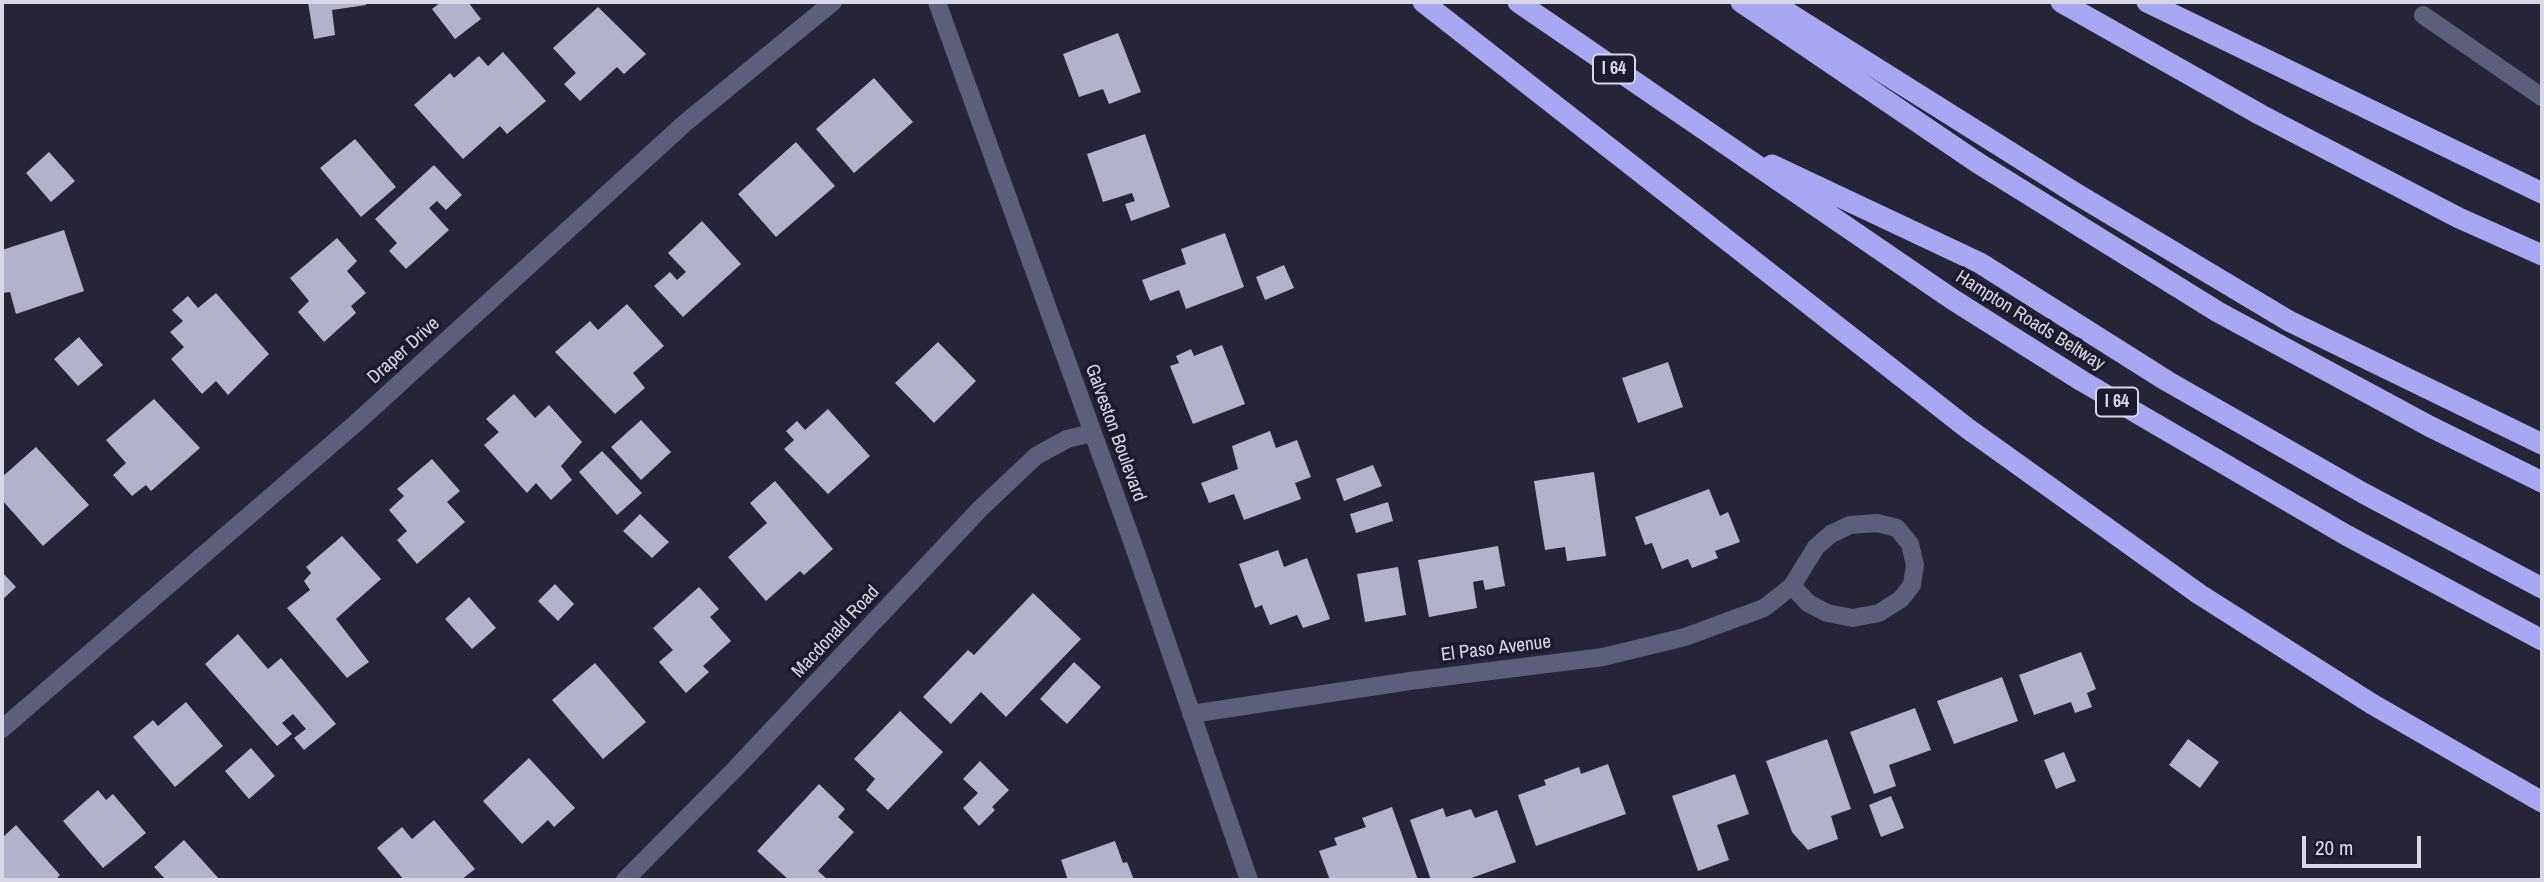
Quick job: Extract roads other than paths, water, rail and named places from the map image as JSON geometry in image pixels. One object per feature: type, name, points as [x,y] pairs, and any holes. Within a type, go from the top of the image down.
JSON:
[{"type":"highway","points":[[1423,2],[1967,428],[2177,578],[2372,704],[2542,802]]},
{"type":"highway","name":"Hampton Roads Beltway","points":[[1518,2],[1952,299],[2082,382],[2346,535],[2542,640]]},
{"type":"highway","points":[[1741,2],[1978,163],[2207,305],[2429,426],[2542,482]]},
{"type":"highway","points":[[1771,2],[2075,193],[2289,321],[2542,444]]},
{"type":"highway","points":[[2062,2],[2261,115],[2459,218],[2542,255]]},
{"type":"highway","points":[[2147,2],[2542,194]]},
{"type":"highway","points":[[1710,135],[1980,263],[2167,381],[2363,493],[2542,588]]},
{"type":"street","name":"Draper Drive","points":[[2,729],[355,424],[685,124],[833,2]]},
{"type":"street","name":"Galveston Boulevard","points":[[937,2],[1249,880]]},
{"type":"street","points":[[2423,15],[2542,97]]},
{"type":"street","name":"Macdonald Road","points":[[625,880],[736,768],[980,509],[1036,456],[1067,439],[1091,433]]},
{"type":"street","name":"El Paso Avenue","points":[[1192,714],[1410,681],[1603,657],[1685,637],[1764,608],[1792,586],[1816,547],[1831,534],[1850,525],[1877,523],[1897,528],[1910,544],[1915,565],[1912,585],[1901,599],[1879,613],[1853,618],[1827,613],[1808,603],[1792,586]]}]
